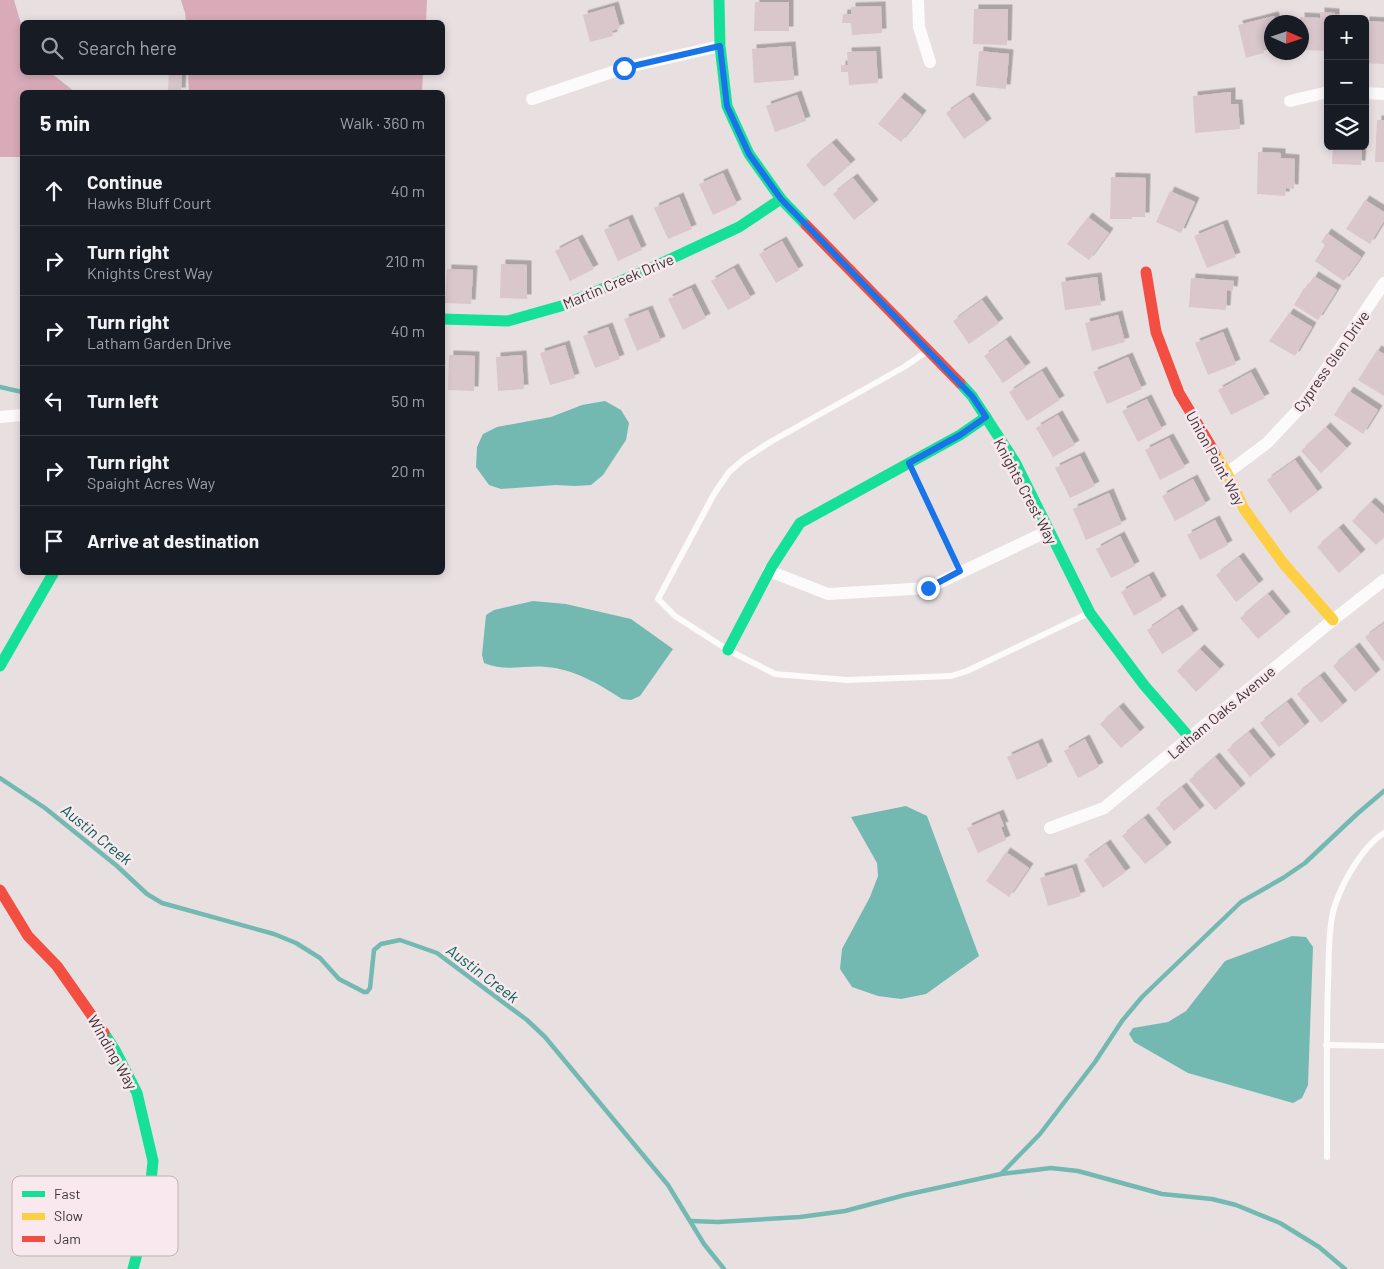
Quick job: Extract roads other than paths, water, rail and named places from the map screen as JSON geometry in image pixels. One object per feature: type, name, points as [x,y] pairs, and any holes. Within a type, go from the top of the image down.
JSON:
[{"type":"street","name":"Knights Crest Way","points":[[719,0],[720,46],[727,106],[749,154],[781,199],[972,396],[1014,462],[1090,613],[1144,684],[1190,738]]},
{"type":"street","points":[[918,0],[919,27],[930,62]]},
{"type":"street","points":[[532,99],[624,68],[720,46]]},
{"type":"street","points":[[1290,101],[1324,93]]},
{"type":"street","points":[[1369,93],[1384,94]]},
{"type":"street","name":"Martin Creek Drive","points":[[445,320],[508,321],[561,306],[646,270],[739,227],[781,199]]},
{"type":"street","name":"Union Point Way","points":[[1146,272],[1156,332],[1179,394],[1227,473],[1244,509],[1284,563],[1332,620]]},
{"type":"street","name":"Cypress Glen Drive","points":[[1227,473],[1267,443],[1300,408],[1384,283]]},
{"type":"street","points":[[0,418],[20,414]]},
{"type":"street","points":[[728,650],[769,571],[800,523],[960,435],[986,417]]},
{"type":"street","points":[[769,571],[828,594],[928,588],[960,571],[1048,531]]},
{"type":"street","points":[[0,666],[52,575]]},
{"type":"street","name":"Latham Oaks Avenue","points":[[1050,828],[1104,808],[1332,620],[1384,580]]},
{"type":"street","name":"Winding Way","points":[[0,890],[28,936],[57,966],[115,1050],[137,1093],[153,1161],[152,1176]]},
{"type":"street","name":"Winding Way","points":[[133,1269],[136,1256]]},
{"type":"lane","points":[[928,351],[897,372],[772,441],[744,459],[729,472],[714,494],[658,599],[676,616],[728,650],[775,674],[847,680],[950,676],[967,671],[1090,613]]},
{"type":"lane","points":[[909,463],[960,571]]},
{"type":"lane","points":[[1327,1157],[1326,1045],[1329,945],[1335,905],[1356,862],[1375,838],[1384,833]]},
{"type":"lane","points":[[1326,1045],[1384,1046]]},
{"type":"water","points":[[605,401],[621,410],[629,423],[626,440],[603,475],[591,485],[556,485],[501,489],[489,485],[476,467],[477,447],[483,434],[497,427],[551,417],[582,405]]},
{"type":"water","points":[[533,601],[566,604],[631,619],[673,649],[640,696],[631,700],[622,699],[576,674],[556,668],[507,668],[484,663],[482,655],[486,615],[494,610]]},
{"type":"water","points":[[906,806],[927,816],[979,956],[926,994],[901,999],[878,996],[852,987],[840,969],[842,949],[870,897],[878,876],[877,863],[851,817]]},
{"type":"water","points":[[1292,936],[1306,937],[1313,947],[1308,1085],[1302,1098],[1293,1103],[1188,1073],[1134,1042],[1129,1034],[1133,1028],[1168,1022],[1186,1011],[1225,961]]},
{"type":"waterway","points":[[0,387],[20,392]]},
{"type":"waterway","name":"Austin Creek","points":[[0,778],[45,808],[117,866],[147,894],[162,903],[274,934],[296,943],[320,958],[339,979],[364,992],[367,992],[370,988],[374,950],[381,944],[400,940],[437,953],[527,1020],[545,1037],[668,1185],[704,1244],[724,1269]]},
{"type":"waterway","points":[[1001,1174],[1040,1134],[1095,1062],[1122,1021],[1142,997],[1241,902],[1305,863],[1384,791]]},
{"type":"waterway","points":[[691,1221],[718,1222],[800,1217],[845,1211],[905,1195],[1001,1174],[1051,1168],[1078,1171],[1162,1194],[1212,1199],[1236,1205],[1280,1223],[1319,1247],[1345,1269]]}]
